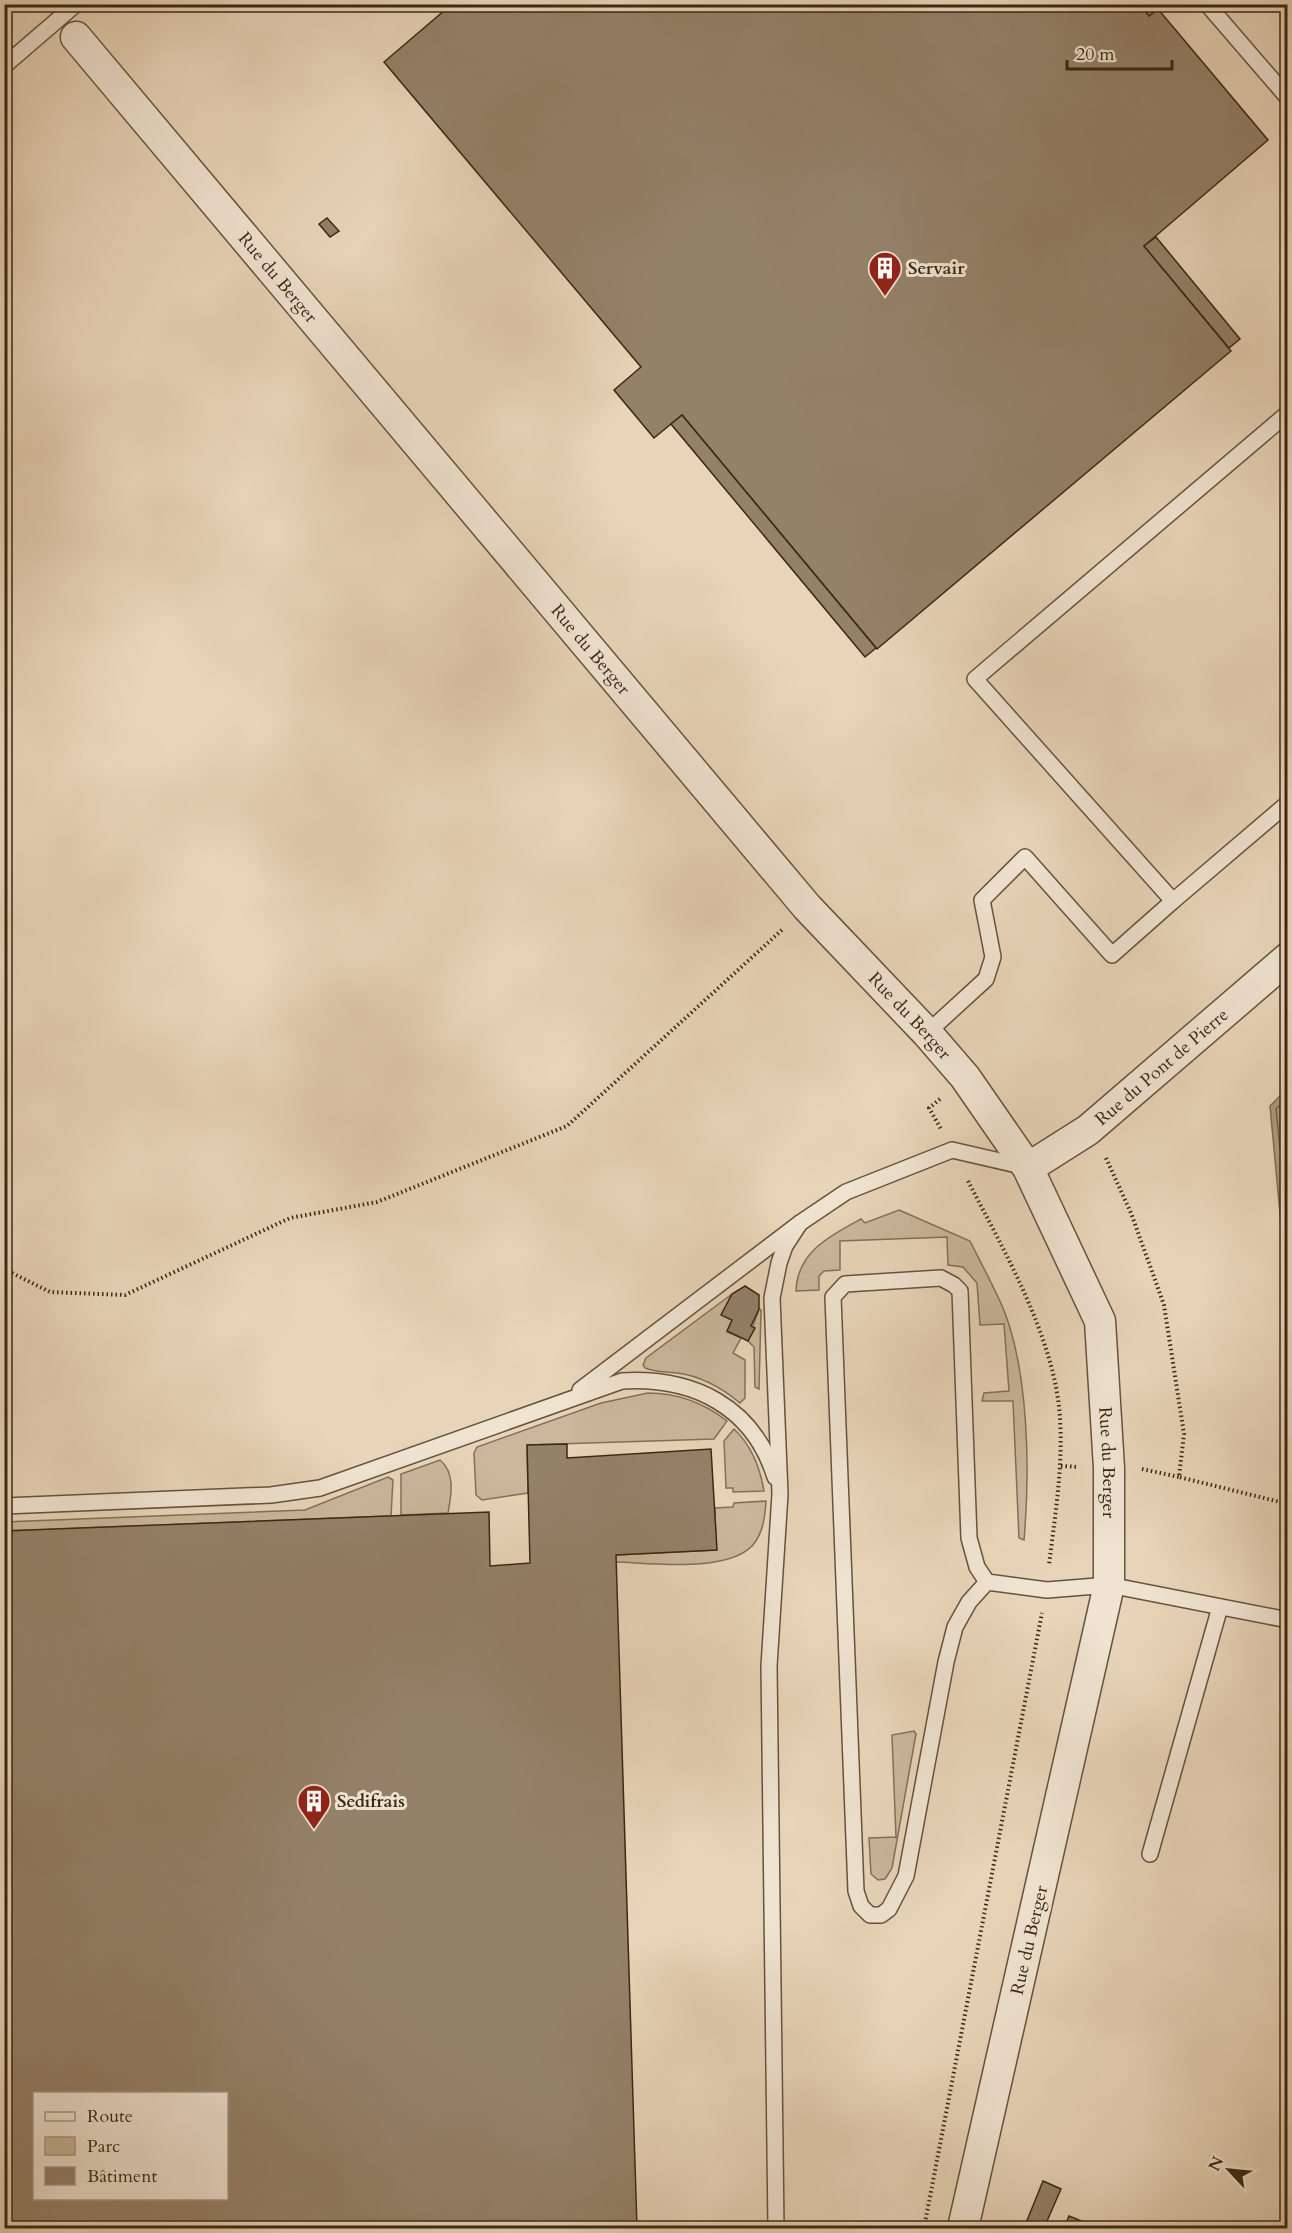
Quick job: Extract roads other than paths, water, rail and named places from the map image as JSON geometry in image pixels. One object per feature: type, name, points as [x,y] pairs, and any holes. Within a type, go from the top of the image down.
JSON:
[{"type":"street","name":"Rue du Berger","points":[[75,38],[807,907],[927,1033],[965,1077],[1028,1168],[1100,1321],[1109,1468],[1109,1585],[963,2229]]},
{"type":"street","name":"Rue du Pont de Pierre","points":[[1028,1168],[1088,1130],[1287,957]]},
{"type":"lane","points":[[4,66],[76,4]]},
{"type":"lane","points":[[1207,4],[1287,98]]},
{"type":"lane","points":[[1173,901],[975,679],[1287,413]]},
{"type":"lane","points":[[927,1033],[986,979],[993,957],[982,900],[1025,857],[1112,955],[1287,803]]},
{"type":"lane","points":[[568,1399],[800,1224],[846,1192],[952,1150],[1028,1168]]},
{"type":"lane","points":[[776,2229],[769,1666],[780,1494],[772,1298],[785,1246],[800,1224]]},
{"type":"lane","points":[[987,1582],[969,1602],[955,1627],[945,1662],[906,1876],[890,1909],[882,1915],[870,1915],[861,1906],[856,1891],[838,1451],[833,1297],[845,1284],[941,1278],[954,1285],[960,1292],[969,1538],[977,1567],[987,1582],[1047,1590],[1109,1585],[1287,1620]]},
{"type":"lane","points":[[4,1506],[271,1495],[320,1488],[621,1381],[648,1379],[709,1396],[739,1415],[758,1437],[770,1460],[780,1494]]},
{"type":"lane","points":[[1150,1854],[1220,1607]]},
{"type":"water","points":[[1287,1089],[1287,1288],[1270,1106]]},
{"type":"place","name":"Servair","points":[[885,297]]},
{"type":"place","name":"Sedifrais","points":[[314,1830]]}]
